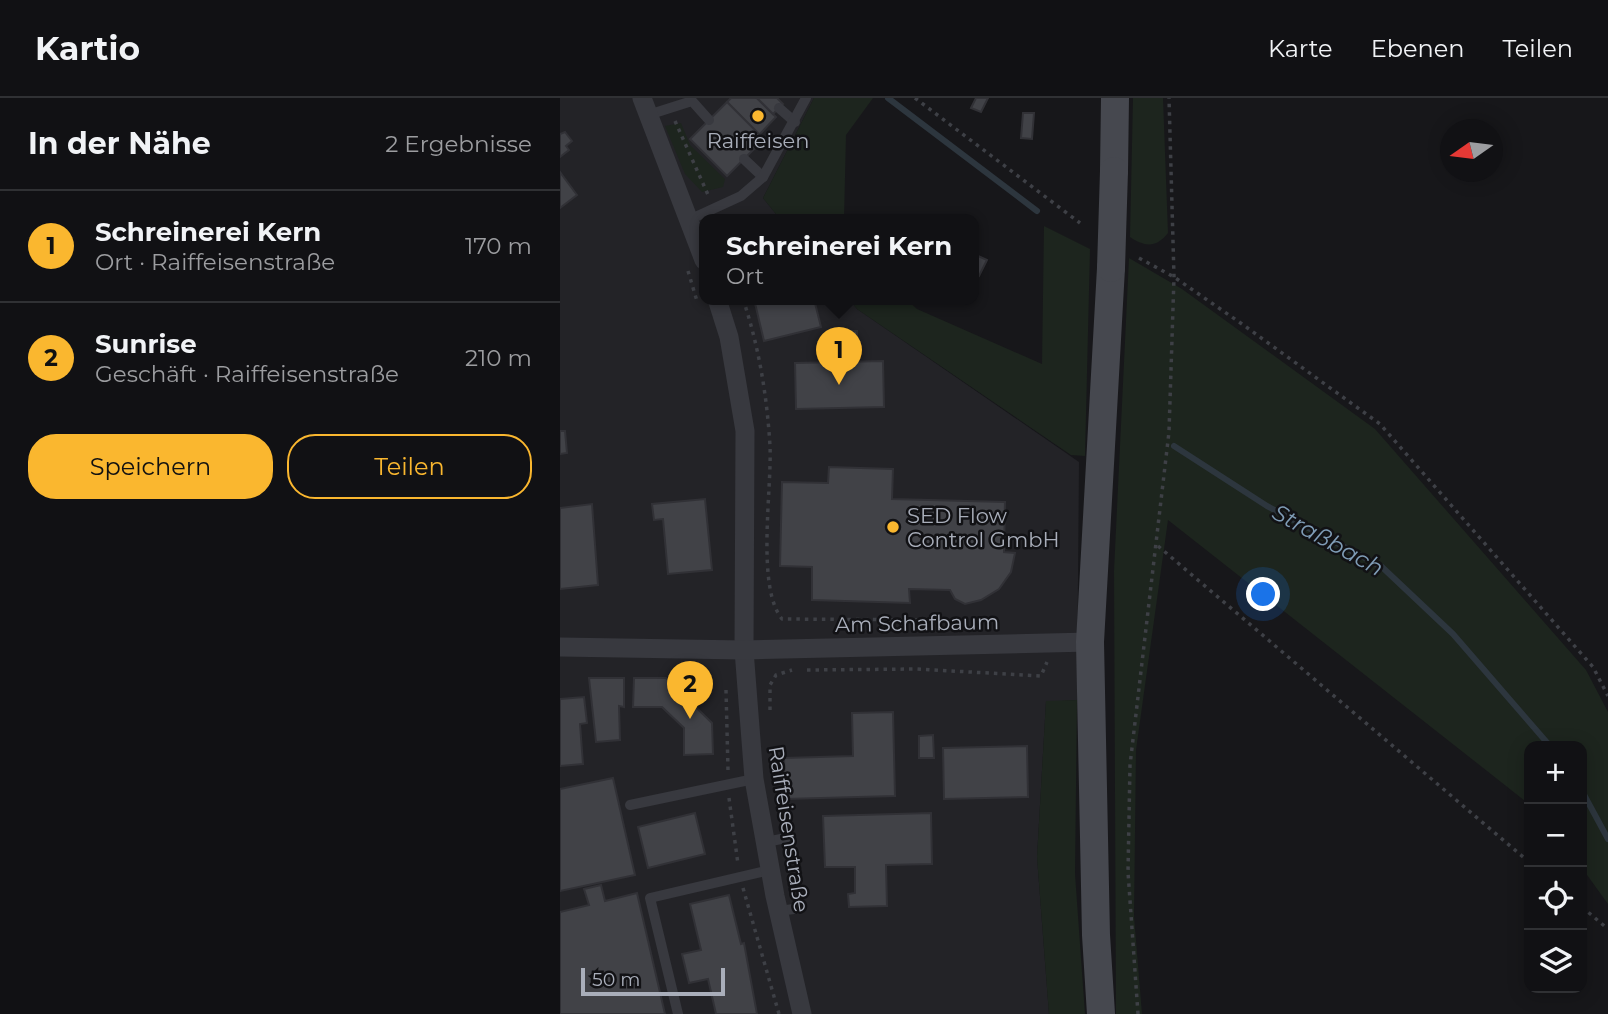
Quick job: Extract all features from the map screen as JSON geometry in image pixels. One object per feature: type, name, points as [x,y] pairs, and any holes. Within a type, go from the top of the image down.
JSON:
[{"type":"main road","points":[[1101,1014],[1096,935],[1090,642],[1111,268],[1115,98]]},
{"type":"street","points":[[645,106],[691,219],[695,264]]},
{"type":"street","name":"Raiffeisenstraße","points":[[709,305],[729,337],[745,431],[735,650],[754,779],[802,1014]]},
{"type":"street","name":"Am Schafbaum","points":[[735,650],[1090,642]]},
{"type":"street","points":[[560,647],[735,650]]},
{"type":"lane","points":[[701,214],[741,196],[763,177],[806,98]]},
{"type":"lane","points":[[645,106],[670,107],[694,99],[709,120]]},
{"type":"lane","points":[[779,108],[795,122]]},
{"type":"lane","points":[[744,159],[763,177]]},
{"type":"lane","points":[[691,219],[699,215]]},
{"type":"lane","points":[[630,805],[754,779]]},
{"type":"lane","points":[[766,842],[786,838]]},
{"type":"lane","points":[[678,1014],[650,898],[771,870]]},
{"type":"lane","points":[[779,911],[801,908]]},
{"type":"path","points":[[915,98],[1080,223]]},
{"type":"path","points":[[1138,1014],[1128,872],[1130,765],[1158,546],[1169,432],[1174,278],[1169,98]]},
{"type":"path","points":[[670,107],[714,208]]},
{"type":"path","points":[[1139,258],[1174,278],[1380,424],[1593,667],[1608,696]]},
{"type":"path","points":[[745,305],[758,344],[770,447],[768,536],[773,608],[782,620],[936,620]]},
{"type":"path","points":[[1158,546],[1524,858]]},
{"type":"path","points":[[735,650],[728,784],[740,877],[779,1014]]},
{"type":"path","points":[[1587,911],[1608,929]]},
{"type":"shaded area","points":[[560,98],[814,98],[763,198],[776,214],[699,214],[699,305],[854,305],[1079,462],[1077,700],[1046,702],[1037,857],[1049,1014],[560,1014]]},
{"type":"shaded area","points":[[814,98],[873,98],[846,135],[844,214],[776,214],[763,198]]},
{"type":"shaded area","points":[[1133,98],[1163,98],[1168,233],[1159,241],[1150,244],[1130,237]]},
{"type":"shaded area","points":[[681,123],[690,145],[725,179],[723,187],[702,192],[685,174],[665,126]]},
{"type":"shaded area","points":[[1044,226],[1090,249],[1085,456],[1071,455],[854,305],[913,305],[1042,364]]},
{"type":"shaded area","points":[[1129,258],[1182,289],[1375,429],[1586,670],[1608,712],[1608,904],[1587,875],[1587,741],[1524,741],[1524,800],[1168,520],[1136,750],[1134,916],[1142,1014],[1116,1014],[1114,571]]},
{"type":"shaded area","points":[[1077,700],[1075,874],[1085,1014],[1049,1014],[1037,857],[1046,701]]},
{"type":"building","name":"Raiffeisen","points":[[731,98],[757,98],[776,117],[759,135],[727,102]]},
{"type":"building","points":[[757,98],[777,98],[783,104],[773,114]]},
{"type":"building","points":[[976,98],[988,98],[981,112],[971,108]]},
{"type":"building","points":[[727,102],[764,139],[727,176],[690,139]]},
{"type":"building","points":[[1023,113],[1034,113],[1032,139],[1021,138]]},
{"type":"building","points":[[565,132],[572,141],[566,146],[569,150],[560,157],[560,134]]},
{"type":"building","points":[[560,172],[577,195],[560,208]]},
{"type":"building","points":[[979,256],[987,260],[979,276]]},
{"type":"building","points":[[755,305],[816,305],[821,327],[764,341]]},
{"type":"building","points":[[836,331],[857,331],[857,351],[835,350]]},
{"type":"building","points":[[883,361],[884,407],[796,409],[795,363]]},
{"type":"building","points":[[560,431],[565,431],[567,453],[560,454]]},
{"type":"building","name":"SED Flow Control GmbH","points":[[829,467],[893,469],[892,499],[1005,502],[1004,552],[1015,553],[1011,572],[999,589],[981,600],[965,604],[955,599],[950,590],[909,589],[910,603],[812,600],[812,567],[780,566],[782,482],[828,483]]},
{"type":"building","points":[[705,499],[712,570],[668,574],[663,519],[654,520],[652,504]]},
{"type":"building","points":[[592,504],[598,585],[560,589],[560,508]]},
{"type":"building","points":[[589,678],[624,678],[624,707],[619,706],[620,740],[596,742]]},
{"type":"building","points":[[634,678],[666,678],[712,723],[713,754],[684,755],[684,728],[662,707],[633,707]]},
{"type":"building","points":[[584,697],[587,723],[580,724],[583,764],[560,766],[560,699]]},
{"type":"building","points":[[893,712],[895,796],[785,799],[784,758],[853,756],[852,713]]},
{"type":"building","points":[[933,735],[934,758],[919,758],[919,736]]},
{"type":"building","points":[[1027,746],[1028,797],[944,799],[943,748]]},
{"type":"building","points":[[613,778],[635,875],[560,891],[560,789]]},
{"type":"building","points":[[695,813],[705,854],[648,868],[638,827]]},
{"type":"building","points":[[931,813],[932,864],[886,865],[887,906],[849,907],[848,894],[855,893],[855,867],[825,867],[823,816]]},
{"type":"building","points":[[601,885],[605,901],[637,893],[665,1014],[560,1014],[560,912],[589,905],[584,889]]},
{"type":"building","points":[[729,895],[741,944],[744,943],[757,1014],[716,1014],[708,979],[689,983],[682,954],[701,950],[690,904]]},
{"type":"waterway","name":"Straßbach","points":[[888,98],[1037,211]]},
{"type":"waterway","name":"Straßbach","points":[[1174,446],[1267,506],[1382,567],[1453,634],[1546,741]]},
{"type":"waterway","name":"Straßbach","points":[[1587,800],[1608,839]]},
{"type":"place","name":"Raiffeisen","points":[[758,116]]},
{"type":"place","name":"Schreinerei Kern","points":[[839,385]]},
{"type":"place","name":"SED Flow Control GmbH","points":[[893,527]]},
{"type":"place","name":"Sunrise","points":[[690,719]]}]
